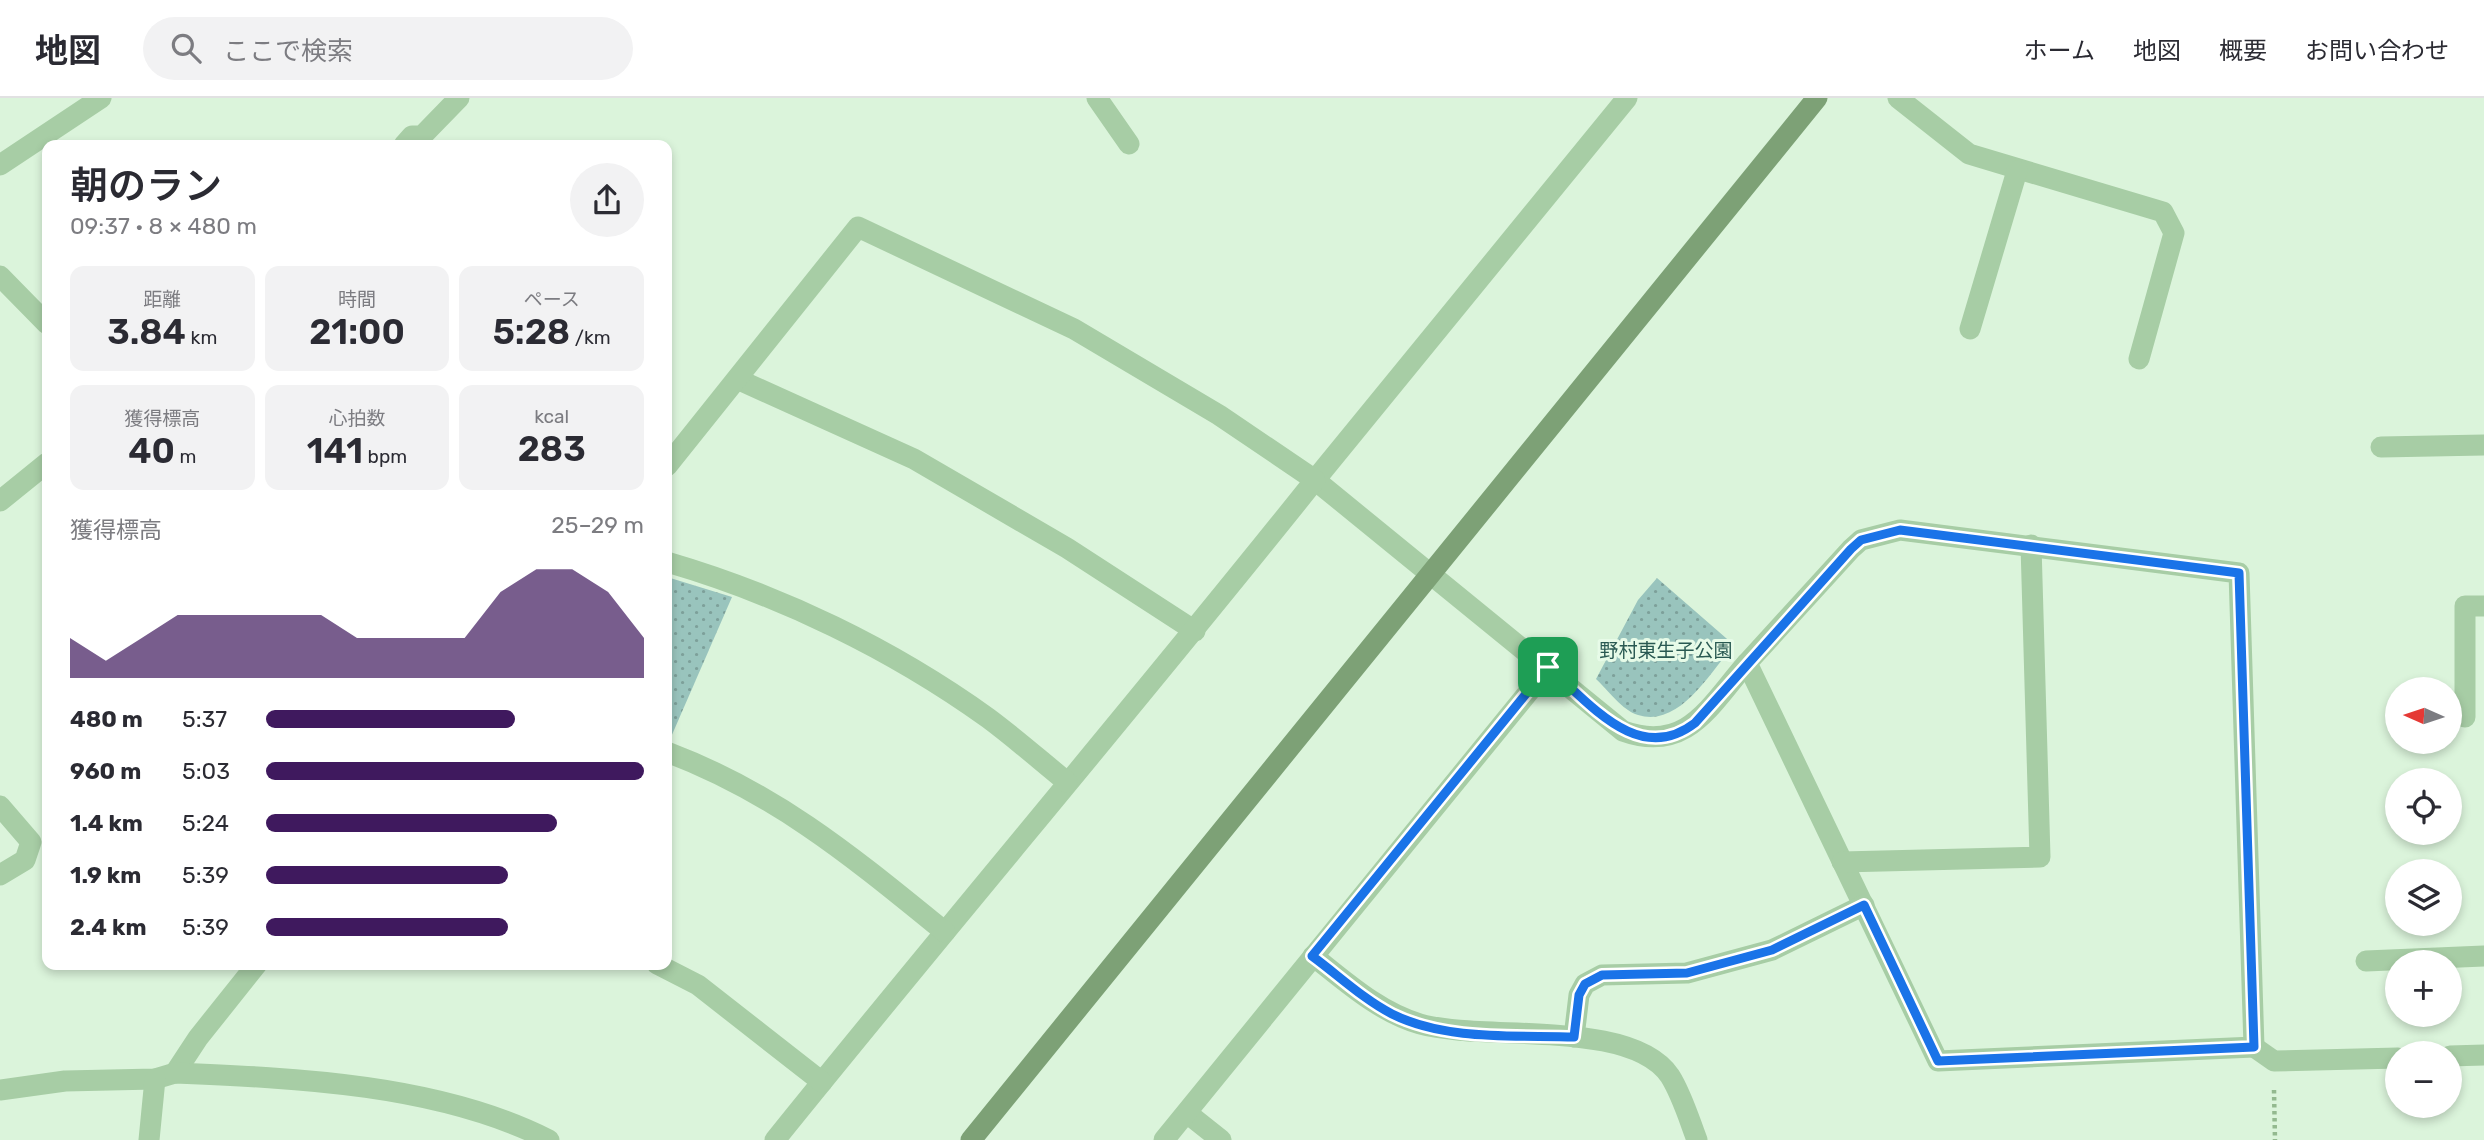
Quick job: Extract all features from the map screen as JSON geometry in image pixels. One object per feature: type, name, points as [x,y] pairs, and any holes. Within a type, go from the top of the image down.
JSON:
[{"type":"street","points":[[0,165],[101,98]]},
{"type":"street","points":[[408,140],[412,136],[422,136],[459,98]]},
{"type":"street","points":[[1097,98],[1129,144]]},
{"type":"street","points":[[775,1140],[1067,782],[1195,631],[1627,98]]},
{"type":"street","points":[[971,1140],[1817,98]]},
{"type":"street","points":[[1898,98],[1969,155],[2164,212],[2174,233],[2139,359]]},
{"type":"street","points":[[1970,329],[2017,171]]},
{"type":"street","points":[[672,460],[858,227],[1074,329],[1219,415],[1315,480],[1548,667],[1623,731],[1656,739],[1683,732],[1695,723],[1746,663],[1861,540],[1900,530],[2239,573],[2254,1047]]},
{"type":"street","points":[[0,276],[42,319]]},
{"type":"street","points":[[737,379],[914,459],[1067,548],[1195,631]]},
{"type":"street","points":[[2381,447],[2484,445]]},
{"type":"street","points":[[0,501],[42,467]]},
{"type":"street","points":[[1842,862],[2040,857],[2031,545]]},
{"type":"street","points":[[672,564],[818,620],[903,665],[987,718],[1067,782]]},
{"type":"street","points":[[2465,717],[2465,606],[2484,606]]},
{"type":"street","points":[[1746,663],[1938,1061],[2254,1047],[2274,1061],[2385,1058]]},
{"type":"street","points":[[1164,1140],[1548,667]]},
{"type":"street","points":[[672,754],[785,808],[831,840],[945,932]]},
{"type":"street","points":[[0,806],[31,842],[25,860],[0,875]]},
{"type":"street","points":[[1574,1037],[1579,995],[1585,984],[1602,975],[1687,973],[1772,950],[1864,905]]},
{"type":"street","points":[[1312,956],[1392,1014],[1420,1024],[1469,1033],[1574,1037],[1620,1044],[1655,1062],[1674,1083],[1697,1140]]},
{"type":"street","points":[[2366,961],[2484,956]]},
{"type":"street","points":[[149,1140],[165,1076],[252,970]]},
{"type":"street","points":[[669,970],[698,985],[822,1082]]},
{"type":"street","points":[[2462,1056],[2484,1055]]},
{"type":"street","points":[[0,1090],[65,1081],[165,1076],[309,1079],[366,1087],[480,1114],[549,1140]]},
{"type":"street","points":[[1187,1113],[1221,1140]]},
{"type":"path","points":[[2274,1061],[2275,1140]]},
{"type":"green space","name":"野村東生子公園","points":[[1657,578],[1734,645],[1681,706],[1653,717],[1632,713],[1596,679],[1638,600]]},
{"type":"green space","points":[[672,579],[732,597],[672,735]]},
{"type":"route","points":[[1900,530],[2239,573],[2254,1047],[1938,1061],[1864,905],[1772,950],[1687,973],[1602,975],[1585,984],[1579,995],[1574,1037],[1445,1030],[1392,1014],[1312,956],[1548,667],[1623,731],[1656,739],[1671,737],[1695,723],[1851,549],[1861,540],[1900,530]]}]
